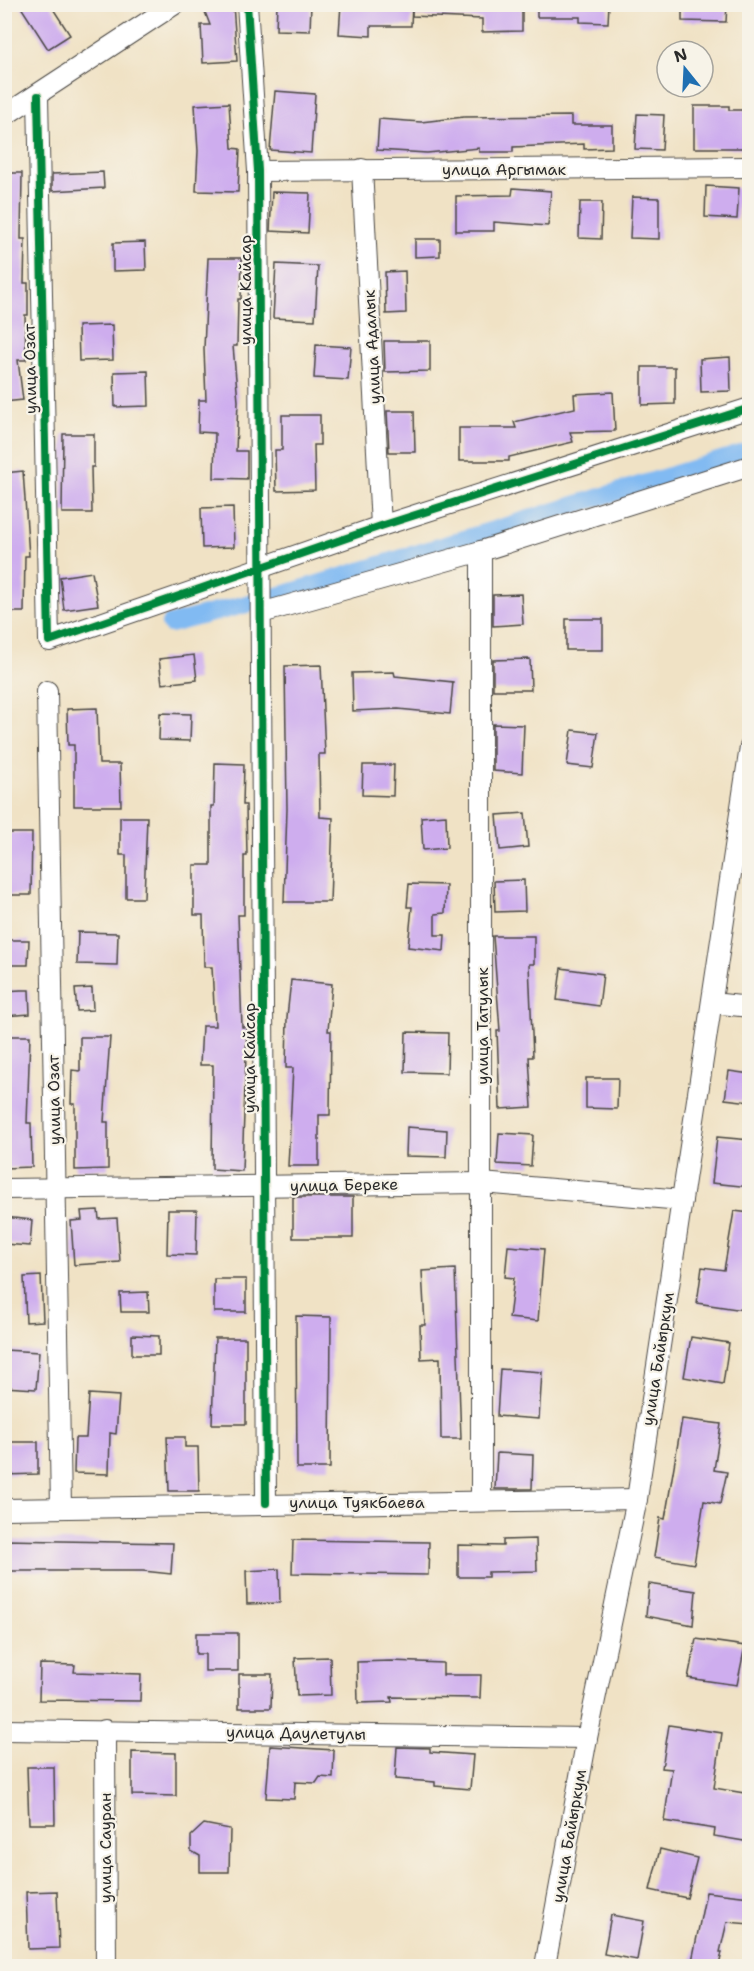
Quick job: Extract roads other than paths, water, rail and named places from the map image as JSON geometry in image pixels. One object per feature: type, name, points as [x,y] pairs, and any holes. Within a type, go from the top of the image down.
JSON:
[{"type":"street","points":[[4,116],[38,96],[175,4]]},
{"type":"street","name":"улица Кайсар","points":[[248,4],[258,171],[266,1503]]},
{"type":"street","name":"улица Озат","points":[[38,96],[49,641],[260,573]]},
{"type":"street","name":"улица Аргымак","points":[[258,171],[750,167]]},
{"type":"street","name":"улица Адалык","points":[[362,169],[381,525]]},
{"type":"street","points":[[260,573],[381,525],[750,408]]},
{"type":"street","points":[[261,613],[481,551],[750,466]]},
{"type":"street","name":"улица Татулык","points":[[481,551],[481,1501]]},
{"type":"street","name":"улица Озат","points":[[47,691],[61,1508]]},
{"type":"street","name":"улица Байыркум","points":[[545,1966],[587,1738],[637,1499],[750,747]]},
{"type":"street","points":[[712,1003],[750,1007]]},
{"type":"street","name":"улица Береке","points":[[4,1189],[482,1183],[682,1200]]},
{"type":"street","name":"улица Туякбаева","points":[[4,1509],[266,1503],[637,1499]]},
{"type":"street","name":"улица Даулетулы","points":[[4,1730],[587,1738]]},
{"type":"street","name":"улица Сауран","points":[[105,1730],[106,1966]]},
{"type":"waterway","points":[[170,624],[285,594],[750,451]]}]
